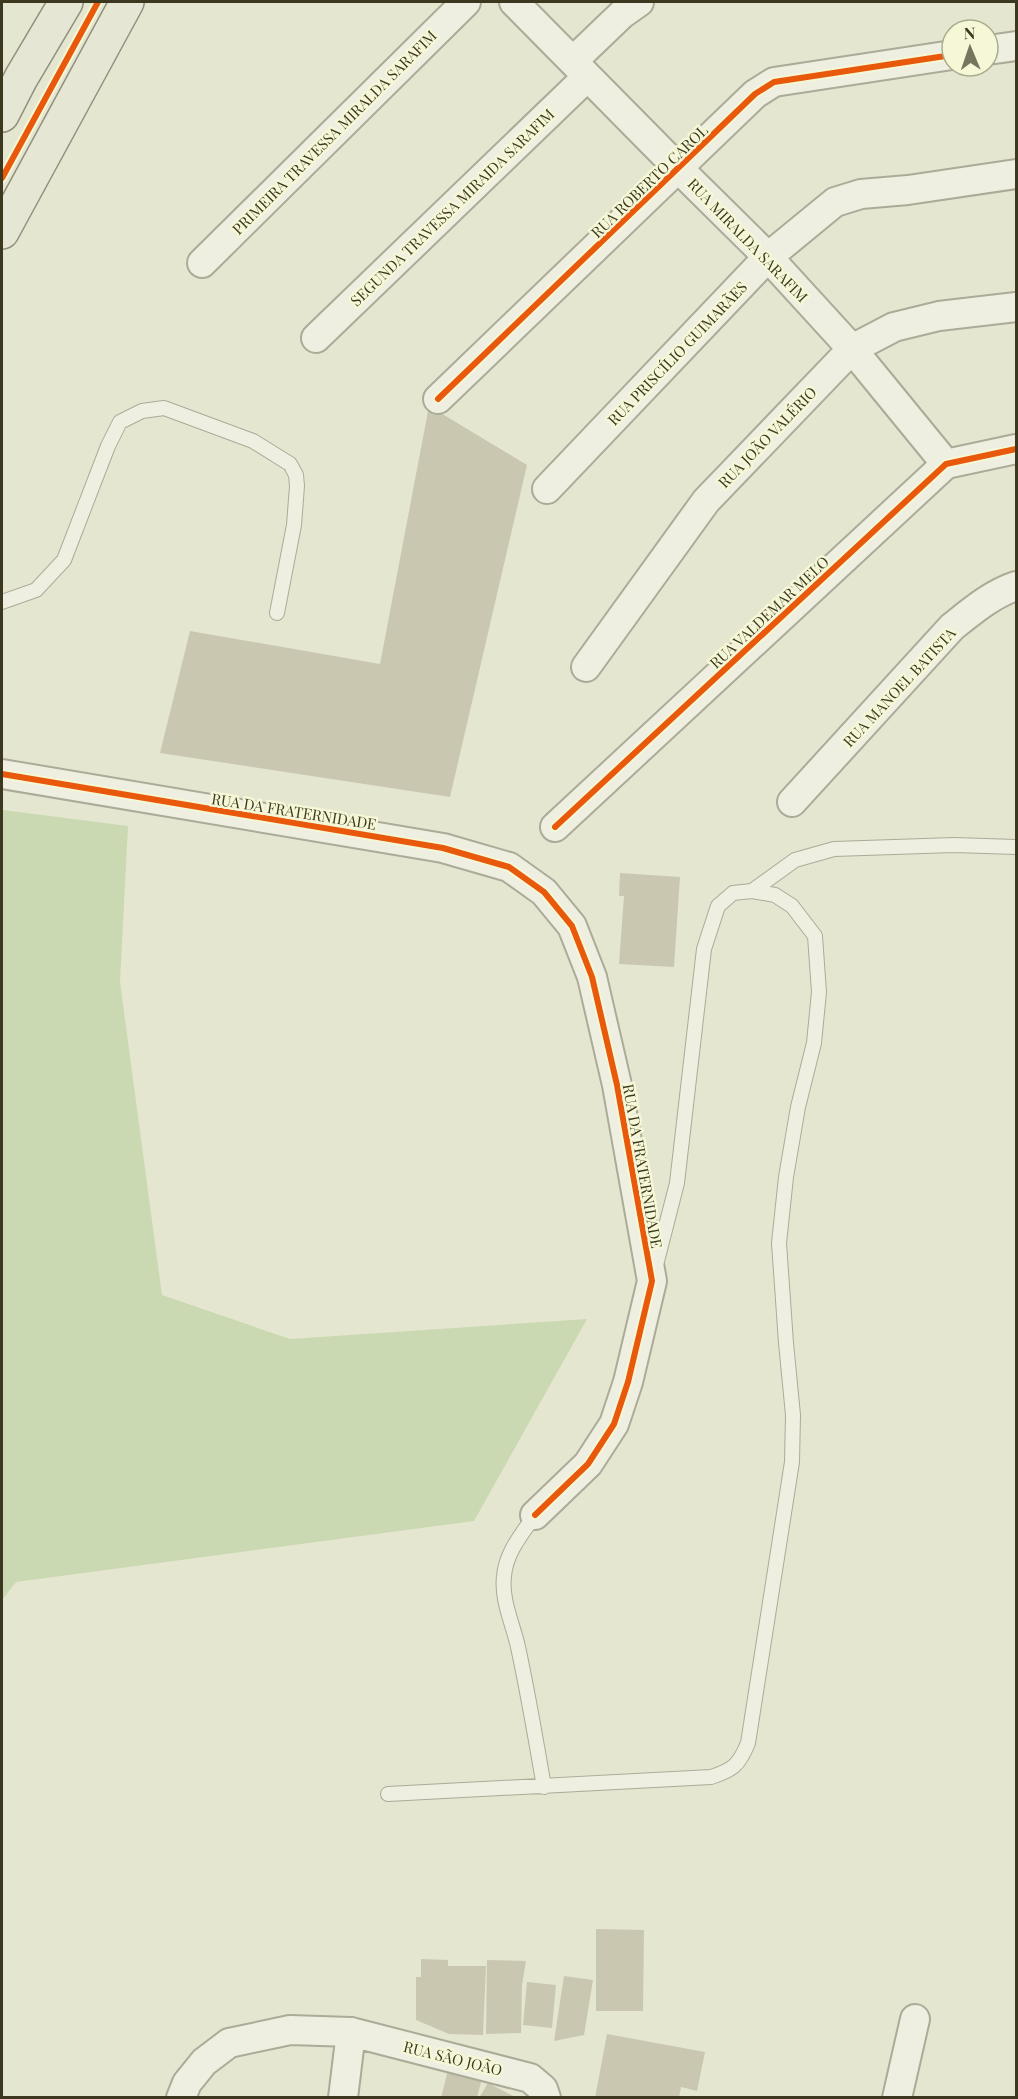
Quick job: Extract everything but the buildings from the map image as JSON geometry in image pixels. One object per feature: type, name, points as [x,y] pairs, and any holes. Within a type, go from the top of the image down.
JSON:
[{"type":"main road","points":[[2,115],[66,2]]},
{"type":"main road","points":[[2,232],[127,2]]},
{"type":"street","name":"PRIMEIRA TRAVESSA MIRALDA SARAFIM","points":[[202,263],[466,2]]},
{"type":"street","name":"SEGUNDA TRAVESSA MIRAIDA SARAFIM","points":[[316,338],[580,69],[622,14],[639,2]]},
{"type":"street","name":"RUA MIRALDA SARAFIM","points":[[527,6],[580,69],[768,257],[852,350],[946,464]]},
{"type":"street","points":[[1000,48],[1017,46]]},
{"type":"street","name":"RUA ROBERTO CAROL","points":[[438,399],[679,170],[755,94],[774,82],[940,57]]},
{"type":"street","name":"RUA PRISCÍLIO GUIMARÃES","points":[[547,489],[768,257],[835,202],[861,194],[908,190],[1017,174]]},
{"type":"street","name":"RUA JOÃO VALÉRIO","points":[[586,667],[706,501],[852,350],[894,327],[939,316],[1017,307]]},
{"type":"street","points":[[946,464],[1017,449]]},
{"type":"street","name":"RUA VALDEMAR MELO","points":[[555,827],[946,464]]},
{"type":"street","name":"RUA MANOEL BATISTA","points":[[792,802],[952,627],[1002,590],[1017,586]]},
{"type":"street","name":"RUA DA FRATERNIDADE","points":[[2,774],[443,848],[509,867],[544,892],[572,926],[592,977],[617,1085],[652,1281],[628,1382],[614,1424],[588,1464],[535,1515]]},
{"type":"street","points":[[897,2097],[915,2019]]},
{"type":"street","name":"RUA SÃO JOÃO","points":[[182,2097],[187,2083],[204,2062],[229,2043],[290,2030],[351,2032],[530,2078],[543,2089],[546,2097]]},
{"type":"street","points":[[343,2097],[351,2032]]},
{"type":"lane","points":[[2,602],[36,590],[64,560],[108,446],[120,422],[142,411],[164,408],[253,441],[290,465],[296,475],[294,525],[277,613]]},
{"type":"lane","points":[[752,891],[795,860],[834,849],[954,845],[1017,847]]},
{"type":"lane","points":[[388,1794],[711,1777],[726,1773],[740,1762],[748,1743],[792,1462],[793,1414],[779,1243],[786,1177],[798,1107],[814,1043],[819,992],[815,936],[792,906],[775,895],[752,891],[733,893],[717,906],[704,949],[677,1183],[652,1281]]},
{"type":"lane","points":[[535,1515],[509,1552],[504,1575],[504,1594],[528,1697],[543,1787]]},
{"type":"green space","points":[[3,810],[128,826],[120,982],[162,1295],[290,1339],[587,1319],[474,1521],[16,1582],[2,1600]]},
{"type":"cycle path","points":[[2,178],[98,2]]},
{"type":"cycle path","points":[[438,399],[755,94],[774,82],[940,57]]},
{"type":"cycle path","points":[[555,827],[946,464],[1016,449]]},
{"type":"cycle path","points":[[2,774],[443,848],[509,867],[544,892],[572,926],[592,977],[617,1085],[652,1281],[628,1382],[614,1424],[588,1464],[535,1515]]}]
